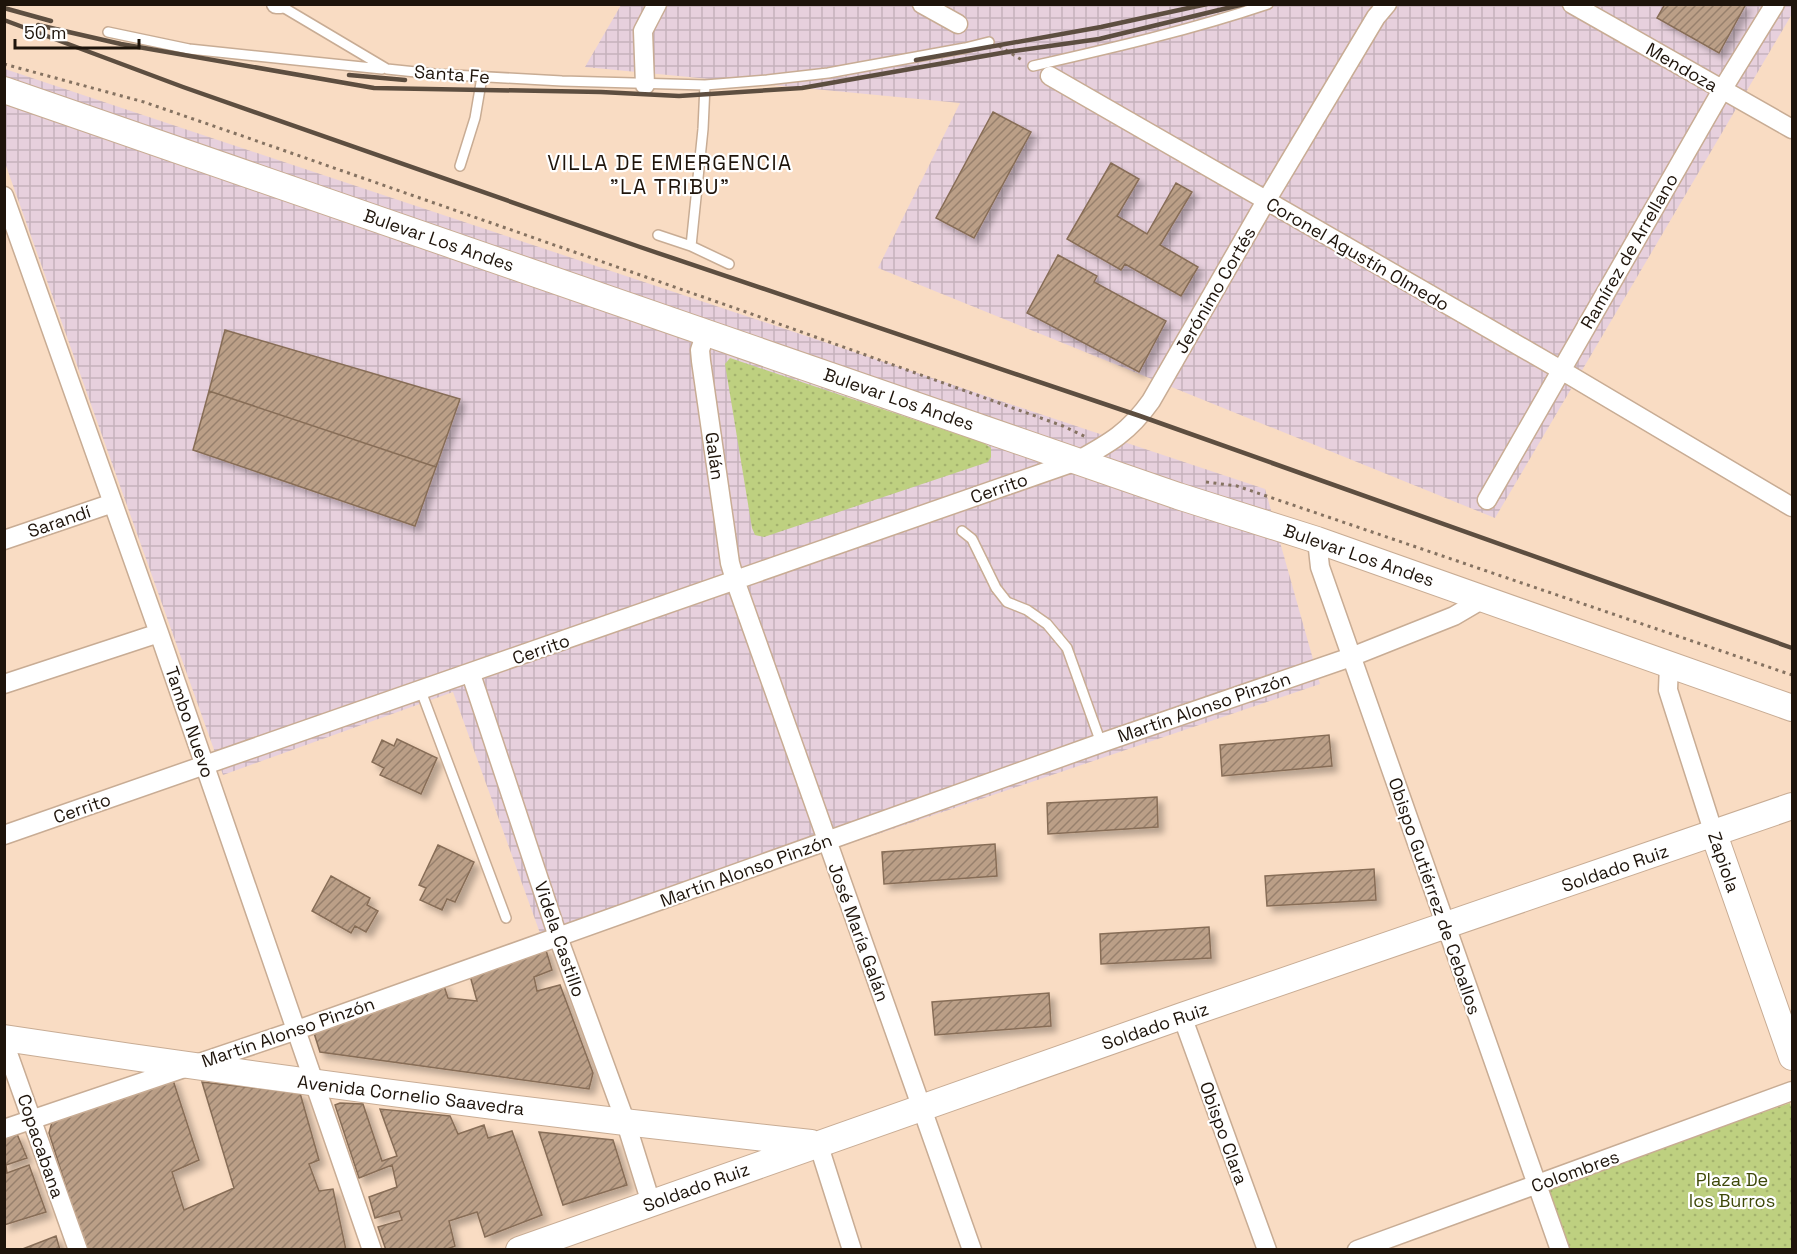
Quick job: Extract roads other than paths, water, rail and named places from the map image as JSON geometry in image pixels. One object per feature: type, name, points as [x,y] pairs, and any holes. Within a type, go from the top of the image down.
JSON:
[{"type":"main road","name":"Bulevar Los Andes","points":[[4,90],[1178,495],[1317,540],[1792,708]]},
{"type":"main road","name":"Soldado Ruiz","points":[[519,1250],[1182,1016],[1792,806]]},
{"type":"main road","name":"Zapiola","points":[[1714,834],[1792,1057]]},
{"type":"main road","name":"Avenida Cornelio Saavedra","points":[[4,1040],[626,1123],[818,1143]]},
{"type":"street","points":[[645,85],[643,32],[657,4]]},
{"type":"street","points":[[922,4],[958,24]]},
{"type":"street","name":"Mendoza","points":[[1572,4],[1792,129]]},
{"type":"street","name":"Ramírez de Arrellano","points":[[1487,500],[1722,90],[1775,4]]},
{"type":"street","name":"Jerónimo Cortés","points":[[1077,460],[1129,429],[1151,401],[1378,11]]},
{"type":"street","name":"Coronel Agustín Olmedo","points":[[1050,76],[1561,370],[1792,507]]},
{"type":"street","name":"Tambo Nuevo","points":[[4,196],[10,235],[113,503],[372,1250]]},
{"type":"street","name":"Galán","points":[[706,332],[700,350],[701,361],[730,563],[735,580]]},
{"type":"street","name":"Cerrito","points":[[4,835],[471,674],[1077,460]]},
{"type":"street","name":"Sarandí","points":[[4,540],[113,503]]},
{"type":"street","name":"Obispo Gutiérrez de Ceballos","points":[[1317,540],[1320,567],[1560,1250]]},
{"type":"street","name":"José María Galán","points":[[735,580],[972,1250]]},
{"type":"street","name":"Martín Alonso Pinzón","points":[[4,1129],[297,1030],[1101,743],[1351,657],[1454,615],[1483,599]]},
{"type":"street","points":[[4,684],[159,633]]},
{"type":"street","name":"Zapiola","points":[[1669,664],[1668,690],[1714,834]]},
{"type":"street","name":"Videla Castillo","points":[[471,674],[558,938],[626,1123],[651,1203]]},
{"type":"street","name":"Obispo Clara","points":[[1182,1016],[1267,1250]]},
{"type":"street","name":"Copacabana","points":[[4,1040],[78,1250]]},
{"type":"street","name":"Colombres","points":[[1357,1250],[1792,1091]]},
{"type":"street","points":[[818,1143],[852,1250]]},
{"type":"lane","points":[[1033,66],[1234,16],[1268,4]]},
{"type":"lane","name":"Santa Fe","points":[[279,5],[387,69],[645,85],[705,85],[828,73],[989,42]]},
{"type":"lane","points":[[108,32],[189,49],[387,69]]},
{"type":"lane","points":[[460,166],[477,110],[482,76]]},
{"type":"lane","points":[[691,246],[703,129],[705,85]]},
{"type":"lane","points":[[658,235],[691,246],[729,264]]},
{"type":"lane","points":[[962,531],[972,539],[996,588],[1007,602],[1027,610],[1047,624],[1067,648],[1101,743]]},
{"type":"lane","points":[[421,691],[506,918]]},
{"type":"railway","points":[[916,60],[1101,27],[1207,4]]},
{"type":"railway","points":[[38,25],[121,44],[374,88],[601,92],[679,96],[802,88],[1007,52],[1099,39],[1244,4]]},
{"type":"railway","points":[[4,8],[51,21]]},
{"type":"railway","points":[[4,20],[183,87],[640,247],[1140,416],[1792,648]]},
{"type":"railway","points":[[349,75],[405,80]]},
{"type":"district","name":"VILLA DE EMERGENCIA \"LA TRIBU\"","points":[[670,174]]},
{"type":"park label","name":"Plaza De los Burros","points":[[1732,1189]]}]
